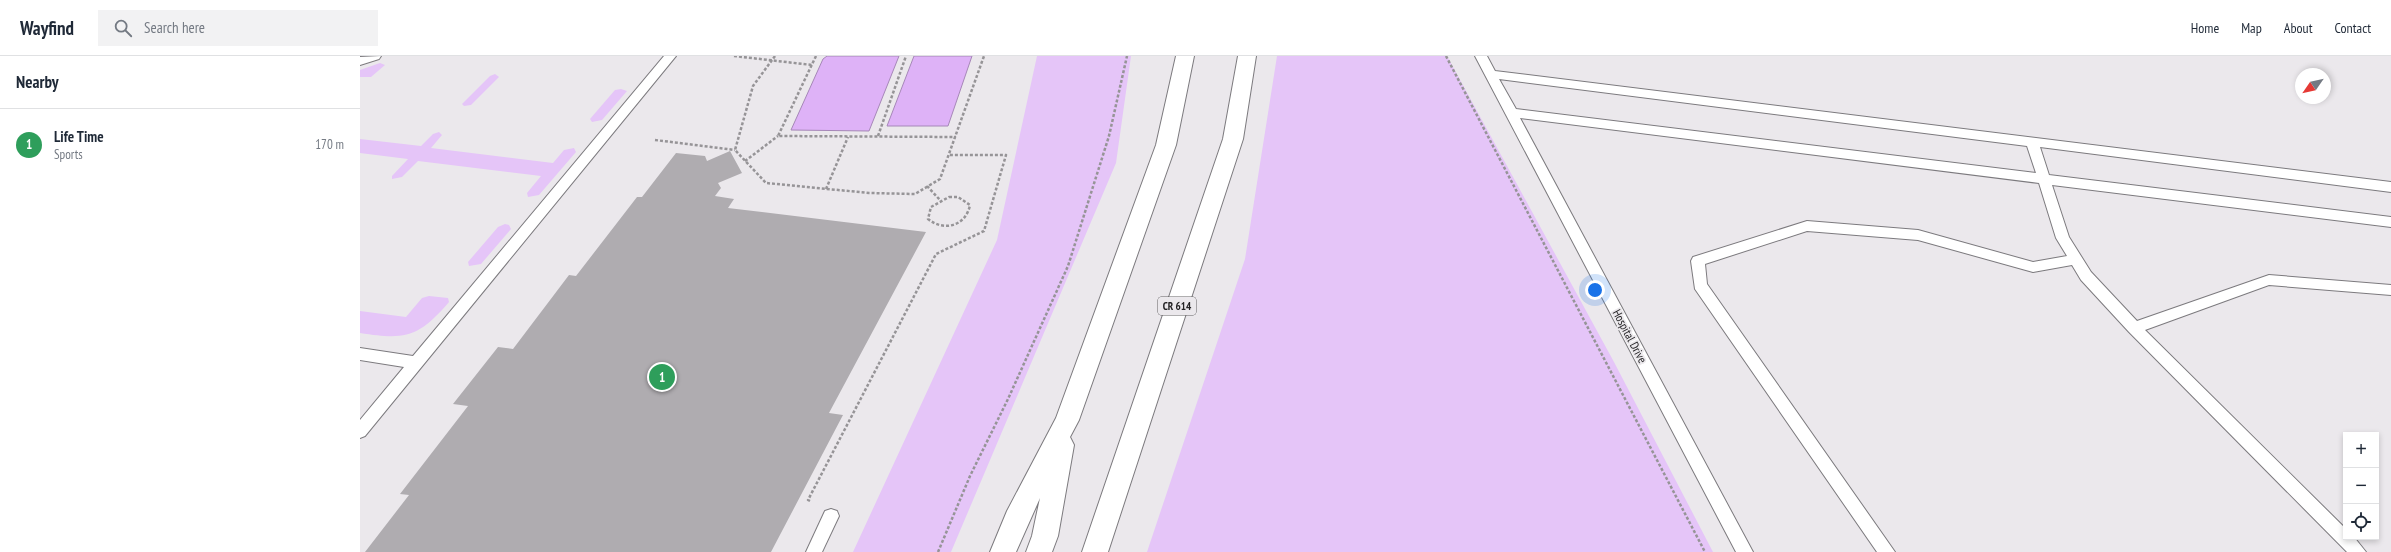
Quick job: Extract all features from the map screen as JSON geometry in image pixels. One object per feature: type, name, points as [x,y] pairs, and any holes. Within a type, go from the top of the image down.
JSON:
[{"type":"highway","points":[[1003,552],[1016,520],[1067,420],[1166,145],[1185,56]]},
{"type":"highway","name":"CR 614","points":[[1095,552],[1233,139],[1247,56]]},
{"type":"highway","points":[[1039,552],[1045,536],[1067,420]]},
{"type":"lane","points":[[360,61],[375,56]]},
{"type":"lane","points":[[360,431],[670,56]]},
{"type":"lane","name":"Hospital Drive","points":[[1481,56],[1745,552]]},
{"type":"lane","points":[[1491,74],[2391,187]]},
{"type":"lane","points":[[1512,113],[2391,222]]},
{"type":"lane","points":[[2032,142],[2043,180],[2064,238],[2086,276],[2134,328],[2358,552]]},
{"type":"lane","points":[[2351,182],[2391,182]]},
{"type":"lane","points":[[2362,219],[2391,226]]},
{"type":"lane","points":[[1888,552],[1700,285],[1698,261],[1807,226],[1918,235],[2033,267],[2076,259]]},
{"type":"lane","points":[[2134,328],[2269,280],[2391,290]]},
{"type":"lane","points":[[360,354],[417,363]]},
{"type":"lane","points":[[814,552],[831,516]]},
{"type":"path","points":[[734,56],[812,64]]},
{"type":"path","points":[[735,150],[753,86],[775,56]]},
{"type":"path","points":[[745,161],[778,136],[816,56]]},
{"type":"path","points":[[878,136],[906,56]]},
{"type":"path","points":[[655,140],[735,150],[766,183],[869,194],[914,194],[940,179],[984,56]]},
{"type":"path","points":[[938,552],[970,476],[1008,399],[1068,266],[1109,136],[1126,56]]},
{"type":"path","points":[[1446,56],[1705,552]]},
{"type":"path","points":[[778,136],[956,137]]},
{"type":"path","points":[[826,189],[848,137]]},
{"type":"path","points":[[831,516],[808,500],[936,254],[984,231],[1006,155],[949,155]]},
{"type":"path","points":[[927,186],[940,200]]},
{"type":"path","points":[[958,197],[970,205],[970,212],[966,219],[958,224],[939,227],[928,219],[928,212],[932,205],[940,200],[958,197]]},
{"type":"shaded area","points":[[827,56],[899,56],[869,131],[791,130],[823,59]]},
{"type":"shaded area","points":[[914,56],[972,56],[948,126],[887,126]]},
{"type":"shaded area","points":[[1037,56],[1131,56],[1116,163],[951,552],[853,552],[997,240]]},
{"type":"shaded area","points":[[1277,56],[1447,56],[1614,362],[1713,552],[1147,552],[1245,259]]},
{"type":"shaded area","points":[[380,63],[385,65],[371,77],[360,77],[360,70]]},
{"type":"shaded area","points":[[495,74],[499,77],[471,105],[464,106],[462,104],[490,76]]},
{"type":"shaded area","points":[[621,89],[627,91],[602,120],[592,122],[590,119],[615,90]]},
{"type":"shaded area","points":[[439,132],[442,135],[431,148],[553,163],[564,150],[574,148],[576,152],[539,195],[528,197],[527,193],[541,176],[418,161],[402,177],[392,179],[392,176],[408,159],[360,153],[360,139],[421,146],[433,134]]},
{"type":"shaded area","points":[[505,224],[509,225],[511,229],[481,264],[469,266],[468,262],[498,227]]},
{"type":"shaded area","points":[[429,296],[448,298],[449,302],[428,323],[410,334],[389,336],[360,333],[360,311],[406,317],[422,298]]},
{"type":"building","points":[[730,151],[742,173],[718,183],[721,188],[715,196],[734,199],[728,208],[926,232],[829,413],[843,415],[771,552],[365,552],[409,495],[400,494],[468,406],[453,404],[498,347],[513,349],[569,275],[576,276],[637,197],[642,197],[676,153],[705,156],[707,161]]},
{"type":"place","name":"Life Time","points":[[662,377]]}]
